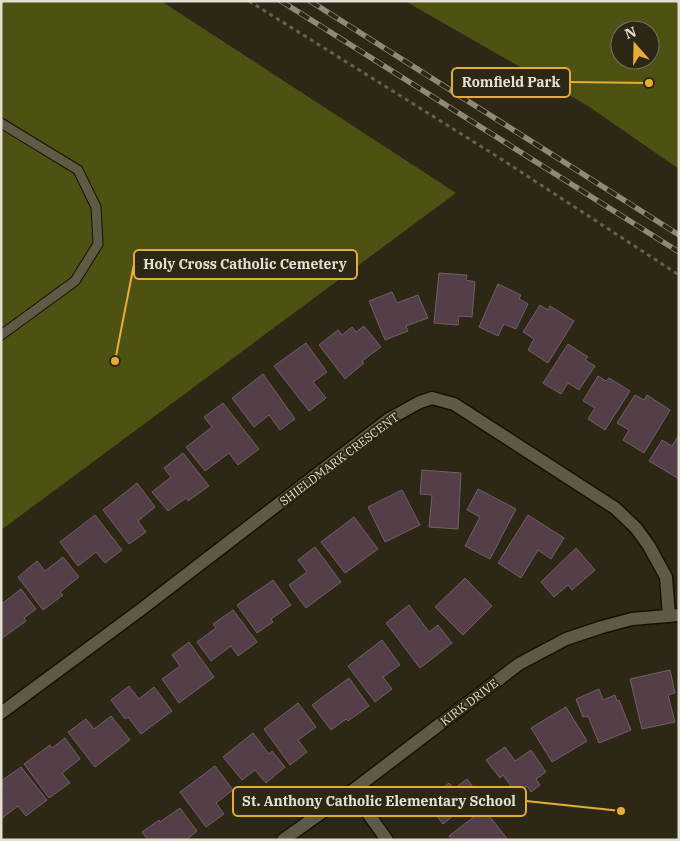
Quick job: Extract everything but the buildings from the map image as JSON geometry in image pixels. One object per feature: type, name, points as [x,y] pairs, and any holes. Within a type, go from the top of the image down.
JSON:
[{"type":"street","name":"SHIELDMARK CRESCENT","points":[[1,713],[139,611],[389,419],[420,402],[432,398],[454,404],[615,508],[636,528],[666,577],[674,616]]},
{"type":"street","name":"KIRK DRIVE","points":[[283,840],[352,791],[519,664],[566,639],[602,626],[632,619],[674,616]]},
{"type":"street","points":[[352,791],[386,840]]},
{"type":"lane","points":[[1,123],[78,170],[96,208],[98,244],[75,281],[1,335]]},
{"type":"path","points":[[249,1],[498,157],[679,275]]},
{"type":"green space","points":[[1,1],[161,1],[456,193],[1,530]]},
{"type":"green space","points":[[405,1],[679,1],[679,169],[588,106]]},
{"type":"railway","points":[[281,1],[679,252]]},
{"type":"railway","points":[[310,1],[679,235]]},
{"type":"place","name":"Romfield Park","points":[[649,83]]},
{"type":"place","name":"Holy Cross Catholic Cemetery","points":[[115,361]]},
{"type":"place","name":"St. Anthony Catholic Elementary School","points":[[621,811]]}]
